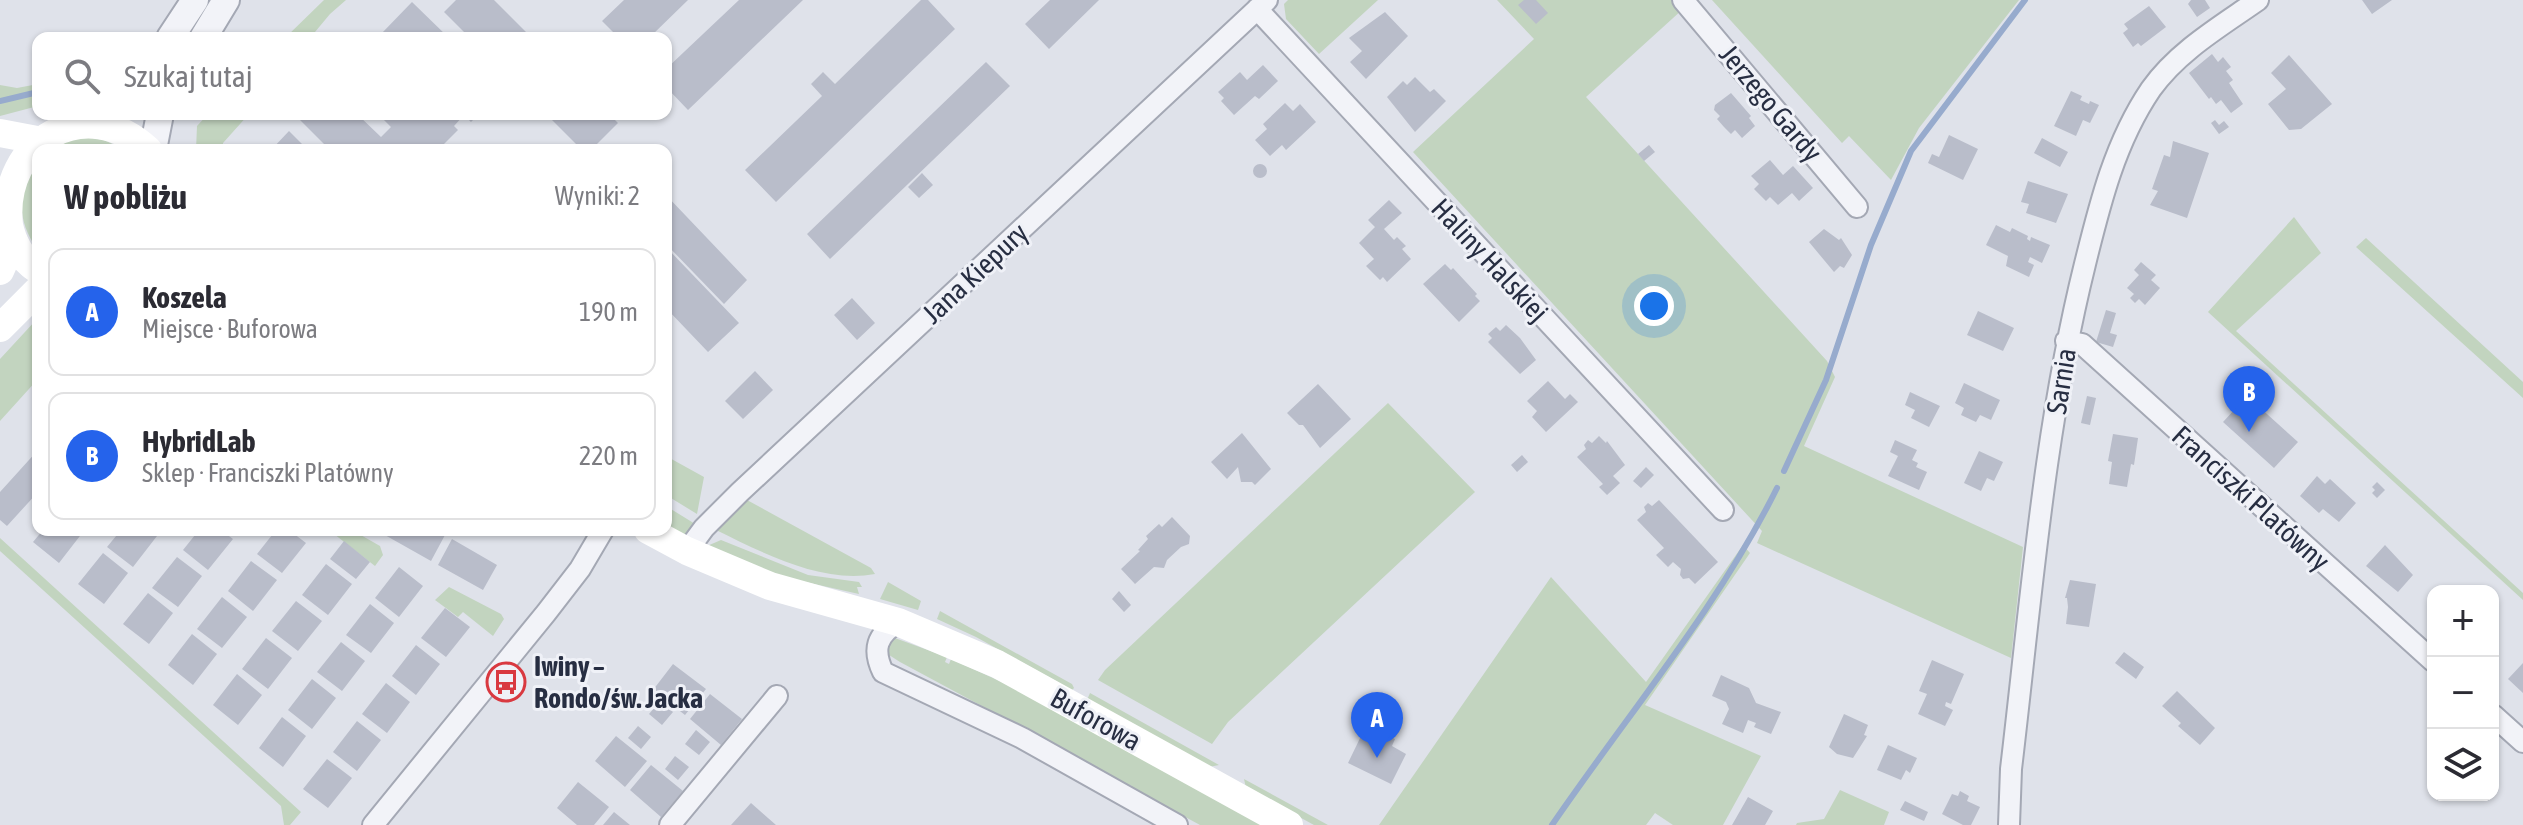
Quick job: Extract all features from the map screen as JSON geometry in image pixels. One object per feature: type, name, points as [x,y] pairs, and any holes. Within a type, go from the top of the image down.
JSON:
[{"type":"main road","points":[[33,144],[67,126],[101,120]]},
{"type":"main road","points":[[108,120],[141,144]]},
{"type":"main road","points":[[0,133],[37,140]]},
{"type":"main road","points":[[32,145],[3,186],[5,211],[13,242],[32,263]]},
{"type":"main road","points":[[0,271],[13,242]]},
{"type":"main road","points":[[0,328],[32,296]]},
{"type":"main road","name":"Buforowa","points":[[659,536],[770,586],[898,622],[997,664],[1289,825]]},
{"type":"street","points":[[174,32],[195,0]]},
{"type":"street","points":[[207,32],[226,0]]},
{"type":"street","name":"Jerzego Gardy","points":[[1683,0],[1857,207]]},
{"type":"street","name":"Sarnia","points":[[2009,825],[2011,769],[2066,341],[2108,176],[2152,88],[2178,58],[2258,0]]},
{"type":"street","name":"Haliny Halskiej","points":[[1262,5],[1723,510]]},
{"type":"street","name":"Jana Kiepury","points":[[687,551],[704,528],[740,492],[1262,5]]},
{"type":"street","points":[[152,144],[158,120]]},
{"type":"street","name":"Franciszki Platówny","points":[[2066,341],[2082,344],[2429,657]]},
{"type":"street","points":[[373,825],[580,569],[599,536]]},
{"type":"street","name":"Buforowa","points":[[898,622],[879,638],[876,651],[883,672],[1022,738],[1177,825]]},
{"type":"street","points":[[670,825],[777,696]]},
{"type":"street","points":[[2499,720],[2523,742]]},
{"type":"green space","points":[[324,0],[346,0],[315,32],[291,32]]},
{"type":"green space","points":[[1288,0],[1378,0],[1319,54],[1286,19],[1284,4]]},
{"type":"green space","points":[[1497,0],[1676,0],[1683,9],[1586,97],[1827,361],[1835,377],[1804,446],[2023,547],[2011,658],[1757,543],[1762,531],[1413,152],[1534,39]]},
{"type":"green space","points":[[1712,0],[2019,0],[1919,128],[1891,180],[1849,136],[1842,143]]},
{"type":"green space","points":[[0,85],[17,88],[32,85],[32,108],[0,116]]},
{"type":"green space","points":[[202,120],[244,120],[223,144],[196,144],[197,126]]},
{"type":"green space","points":[[87,137],[112,144],[62,144]]},
{"type":"green space","points":[[31,170],[32,241],[26,228],[22,204]]},
{"type":"green space","points":[[2294,217],[2321,253],[2236,331],[2523,593],[2523,600],[2208,312]]},
{"type":"green space","points":[[2366,238],[2523,382],[2523,398],[2356,247]]},
{"type":"green space","points":[[32,324],[32,386],[0,421],[0,359]]},
{"type":"green space","points":[[1388,403],[1475,492],[1228,722],[1212,744],[1098,680],[1105,670]]},
{"type":"green space","points":[[672,459],[704,477],[697,514],[672,499]]},
{"type":"green space","points":[[747,500],[871,568],[875,574],[834,575],[814,571],[773,557],[716,530]]},
{"type":"green space","points":[[672,510],[700,527],[691,539],[672,529]]},
{"type":"green space","points":[[337,536],[362,536],[380,546],[383,555],[375,566]]},
{"type":"green space","points":[[0,538],[301,812],[290,825],[284,825],[281,806],[0,551]]},
{"type":"green space","points":[[721,540],[808,575],[859,582],[862,587],[857,587],[859,594],[783,577],[707,546]]},
{"type":"green space","points":[[1743,545],[1750,553],[1645,705],[1761,756],[1723,825],[1673,825],[1655,813],[1646,825],[1379,825],[1551,577],[1646,682]]},
{"type":"green space","points":[[888,582],[921,601],[918,610],[880,599]]},
{"type":"green space","points":[[449,587],[501,614],[504,619],[493,636],[463,612],[458,617],[435,600]]},
{"type":"green space","points":[[940,611],[1072,684],[1074,688],[1072,690],[937,619]]},
{"type":"green space","points":[[892,637],[947,657],[945,662],[949,664],[951,659],[1015,688],[1264,825],[1200,825],[1057,744],[900,662],[886,653]]},
{"type":"green space","points":[[1090,693],[1219,765],[1209,767],[1087,700]]},
{"type":"green space","points":[[1244,779],[1328,825],[1314,825],[1246,788]]},
{"type":"green space","points":[[1840,790],[1889,812],[1884,825],[1796,825],[1824,819]]},
{"type":"building","points":[[456,0],[494,0],[526,32],[464,32],[444,12]]},
{"type":"building","points":[[624,0],[688,0],[655,32],[613,32],[602,21]]},
{"type":"building","points":[[739,0],[803,0],[688,110],[672,93],[672,63]]},
{"type":"building","points":[[921,0],[928,0],[955,29],[776,202],[745,170],[822,96],[811,84],[823,72],[835,84]]},
{"type":"building","points":[[1050,0],[1099,0],[1049,49],[1025,24]]},
{"type":"building","points":[[1524,0],[1536,0],[1548,13],[1536,24],[1518,5]]},
{"type":"building","points":[[2191,0],[2205,0],[2210,8],[2197,17],[2188,4]]},
{"type":"building","points":[[2362,0],[2392,0],[2372,14]]},
{"type":"building","points":[[412,2],[443,32],[383,32]]},
{"type":"building","points":[[2149,6],[2166,27],[2141,46],[2138,43],[2133,47],[2123,33],[2128,29],[2124,24]]},
{"type":"building","points":[[1385,12],[1408,36],[1366,79],[1350,62],[1362,51],[1349,38]]},
{"type":"building","points":[[2212,54],[2218,62],[2223,57],[2231,67],[2226,71],[2233,80],[2229,83],[2243,104],[2231,113],[2221,100],[2216,104],[2211,97],[2209,99],[2189,73]]},
{"type":"building","points":[[2289,55],[2332,104],[2301,129],[2289,130],[2268,104],[2286,89],[2271,73]]},
{"type":"building","points":[[986,62],[1010,86],[830,259],[807,234]]},
{"type":"building","points":[[1263,65],[1278,81],[1259,99],[1255,96],[1234,115],[1221,101],[1224,98],[1218,92],[1240,72],[1247,80]]},
{"type":"building","points":[[1415,77],[1430,92],[1434,89],[1446,101],[1415,132],[1387,97],[1403,81],[1407,85]]},
{"type":"building","points":[[2071,91],[2082,96],[2080,100],[2099,105],[2090,123],[2083,120],[2076,136],[2054,126]]},
{"type":"building","points":[[1731,93],[1751,116],[1749,118],[1755,126],[1742,138],[1735,130],[1731,134],[1724,127],[1714,110],[1715,105]]},
{"type":"building","points":[[1285,103],[1293,111],[1300,104],[1316,122],[1286,150],[1282,145],[1270,156],[1255,140],[1267,129],[1263,124]]},
{"type":"building","points":[[300,120],[363,120],[381,137],[391,127],[384,120],[459,120],[454,126],[458,130],[444,144],[324,144]]},
{"type":"building","points":[[552,120],[615,120],[618,123],[597,144],[576,144]]},
{"type":"building","points":[[2215,120],[2219,125],[2224,121],[2229,127],[2219,134],[2211,123]]},
{"type":"building","points":[[289,131],[302,144],[277,144]]},
{"type":"building","points":[[1949,135],[1978,149],[1963,180],[1928,163],[1932,154],[1939,157]]},
{"type":"building","points":[[2042,138],[2068,152],[2060,167],[2034,153]]},
{"type":"building","points":[[2173,141],[2209,153],[2187,218],[2150,205],[2158,191],[2152,189],[2164,155],[2170,157]]},
{"type":"building","points":[[1649,145],[1655,152],[1644,161],[1638,154]]},
{"type":"building","points":[[1770,160],[1783,175],[1793,166],[1813,188],[1799,201],[1792,193],[1778,205],[1770,197],[1766,201],[1754,189],[1759,184],[1751,176]]},
{"type":"building","points":[[1260,164],[1267,171],[1260,178],[1253,171]]},
{"type":"building","points":[[922,173],[933,185],[919,198],[908,187]]},
{"type":"building","points":[[2028,181],[2068,194],[2056,223],[2026,213],[2029,204],[2021,202]]},
{"type":"building","points":[[1389,200],[1402,213],[1384,229],[1394,240],[1397,237],[1406,246],[1402,249],[1411,259],[1387,282],[1383,277],[1380,280],[1366,266],[1374,259],[1359,243],[1375,227],[1368,220]]},
{"type":"building","points":[[672,201],[747,280],[724,304],[672,250]]},
{"type":"building","points":[[1996,225],[2010,232],[2012,228],[2028,236],[2030,241],[2031,237],[2050,245],[2042,263],[2030,257],[2028,262],[2034,265],[2029,277],[2006,266],[2008,256],[1986,245]]},
{"type":"building","points":[[1824,229],[1839,240],[1841,238],[1852,255],[1844,268],[1840,266],[1834,272],[1809,242]]},
{"type":"building","points":[[672,253],[739,323],[708,352],[672,314]]},
{"type":"building","points":[[2141,262],[2156,275],[2151,280],[2160,288],[2145,305],[2139,299],[2135,303],[2130,298],[2134,294],[2127,288],[2139,275],[2134,270]]},
{"type":"building","points":[[1445,264],[1451,270],[1453,268],[1480,301],[1459,322],[1423,284]]},
{"type":"building","points":[[852,298],[875,323],[857,340],[834,315]]},
{"type":"building","points":[[2106,310],[2116,313],[2110,333],[2117,335],[2113,347],[2096,342]]},
{"type":"building","points":[[1978,311],[2014,328],[2003,351],[1967,335]]},
{"type":"building","points":[[1506,325],[1536,360],[1520,374],[1488,342],[1492,338],[1488,334],[1496,327],[1500,331]]},
{"type":"building","points":[[755,371],[773,390],[743,419],[725,401]]},
{"type":"building","points":[[1548,381],[1565,399],[1570,394],[1578,402],[1546,432],[1532,417],[1537,411],[1527,401]]},
{"type":"building","points":[[1964,383],[2000,400],[1991,420],[1980,415],[1976,422],[1961,415],[1964,408],[1955,403]]},
{"type":"building","points":[[1318,384],[1351,419],[1320,448],[1303,425],[1287,413]]},
{"type":"building","points":[[1910,392],[1940,406],[1929,427],[1911,418],[1915,410],[1905,405]]},
{"type":"building","points":[[2087,396],[2096,398],[2090,425],[2081,423]]},
{"type":"building","points":[[2247,396],[2298,442],[2274,468],[2223,422]]},
{"type":"building","points":[[1242,433],[1271,469],[1255,485],[1241,482],[1238,467],[1227,479],[1211,462]]},
{"type":"building","points":[[2113,434],[2138,438],[2127,487],[2109,484],[2112,462],[2108,461]]},
{"type":"building","points":[[1599,436],[1607,441],[1625,465],[1613,476],[1620,483],[1607,495],[1599,487],[1603,484],[1577,457],[1586,449],[1584,445],[1588,440],[1592,443]]},
{"type":"building","points":[[1895,440],[1917,450],[1912,460],[1918,463],[1916,467],[1927,472],[1919,490],[1888,476],[1898,456],[1890,452]]},
{"type":"building","points":[[1979,451],[2003,462],[1994,481],[1987,478],[1981,491],[1964,483]]},
{"type":"building","points":[[1522,455],[1528,462],[1517,472],[1511,465]]},
{"type":"building","points":[[32,457],[32,499],[7,526],[0,520],[0,492]]},
{"type":"building","points":[[1646,467],[1654,475],[1641,488],[1633,481]]},
{"type":"building","points":[[2317,476],[2325,484],[2330,479],[2356,503],[2339,522],[2323,509],[2319,513],[2300,496]]},
{"type":"building","points":[[2377,482],[2385,490],[2377,498],[2372,493],[2375,490],[2372,487]]},
{"type":"building","points":[[1659,500],[1718,562],[1695,584],[1689,578],[1683,579],[1681,569],[1673,562],[1668,567],[1656,555],[1664,548],[1637,520],[1646,512],[1644,507],[1648,503],[1652,506]]},
{"type":"building","points":[[1172,517],[1190,536],[1189,544],[1167,560],[1164,568],[1154,567],[1135,584],[1121,569],[1140,551],[1148,539],[1146,536]]},
{"type":"building","points":[[38,536],[80,536],[59,563],[33,542]]},
{"type":"building","points":[[116,536],[157,536],[133,567],[107,547]]},
{"type":"building","points":[[194,536],[229,536],[233,539],[208,570],[183,550]]},
{"type":"building","points":[[271,536],[297,536],[306,543],[282,573],[257,554]]},
{"type":"building","points":[[387,536],[444,536],[431,561]]},
{"type":"building","points":[[452,539],[497,565],[483,590],[438,565]]},
{"type":"building","points":[[344,541],[370,562],[356,579],[330,559]]},
{"type":"building","points":[[2385,545],[2413,575],[2398,592],[2366,566]]},
{"type":"building","points":[[103,553],[128,573],[104,604],[78,584]]},
{"type":"building","points":[[177,557],[202,576],[178,607],[152,588]]},
{"type":"building","points":[[251,561],[277,580],[253,611],[228,591]]},
{"type":"building","points":[[326,564],[352,584],[328,615],[302,595]]},
{"type":"building","points":[[399,567],[423,586],[399,617],[375,598]]},
{"type":"building","points":[[2070,580],[2096,584],[2089,627],[2066,624],[2068,607],[2065,598]]},
{"type":"building","points":[[1119,591],[1131,605],[1124,612],[1112,599]]},
{"type":"building","points":[[148,593],[173,613],[149,644],[123,624]]},
{"type":"building","points":[[222,597],[247,617],[222,648],[197,629]]},
{"type":"building","points":[[296,601],[322,621],[298,651],[272,631]]},
{"type":"building","points":[[370,604],[394,623],[371,653],[346,635]]},
{"type":"building","points":[[445,608],[470,627],[446,657],[421,638]]},
{"type":"building","points":[[192,634],[217,654],[193,685],[168,665]]},
{"type":"building","points":[[266,638],[292,658],[268,689],[242,669]]},
{"type":"building","points":[[341,642],[365,661],[342,691],[317,672]]},
{"type":"building","points":[[416,645],[440,664],[416,695],[392,676]]},
{"type":"building","points":[[2124,652],[2144,667],[2136,679],[2115,663]]},
{"type":"building","points":[[1932,660],[1964,674],[1951,704],[1946,702],[1945,706],[1953,710],[1945,726],[1918,714],[1927,694],[1919,691]]},
{"type":"building","points":[[2523,663],[2523,693],[2508,679]]},
{"type":"building","points":[[673,664],[706,689],[685,715],[653,690]]},
{"type":"building","points":[[237,674],[262,695],[238,725],[213,705]]},
{"type":"building","points":[[1721,675],[1749,688],[1756,703],[1781,712],[1771,734],[1754,727],[1756,723],[1748,720],[1743,733],[1722,724],[1729,709],[1726,702],[1712,696]]},
{"type":"building","points":[[312,679],[336,698],[312,729],[288,710]]},
{"type":"building","points":[[386,683],[410,702],[387,733],[362,714]]},
{"type":"building","points":[[2177,691],[2215,728],[2200,745],[2178,726],[2181,723],[2162,706]]},
{"type":"building","points":[[710,694],[742,719],[721,745],[690,719]]},
{"type":"building","points":[[660,701],[673,712],[662,725],[649,714]]},
{"type":"building","points":[[1844,714],[1868,725],[1864,735],[1867,736],[1853,758],[1837,754],[1829,747]]},
{"type":"building","points":[[282,717],[306,736],[283,767],[259,748]]},
{"type":"building","points":[[357,721],[381,740],[357,771],[333,752]]},
{"type":"building","points":[[638,726],[651,737],[641,749],[628,738]]},
{"type":"building","points":[[696,730],[710,742],[699,755],[685,744]]},
{"type":"building","points":[[1363,732],[1385,743],[1389,736],[1395,739],[1392,746],[1406,754],[1391,784],[1348,763]]},
{"type":"building","points":[[616,736],[647,761],[625,787],[595,761]]},
{"type":"building","points":[[1888,745],[1917,758],[1910,773],[1906,770],[1901,780],[1877,770]]},
{"type":"building","points":[[675,756],[689,767],[678,780],[665,769]]},
{"type":"building","points":[[327,759],[352,778],[328,808],[303,789]]},
{"type":"building","points":[[651,765],[683,791],[661,817],[630,790]]},
{"type":"building","points":[[578,782],[609,807],[594,825],[577,825],[557,808]]},
{"type":"building","points":[[1960,791],[1969,796],[1967,801],[1980,807],[1971,825],[1963,825],[1942,814],[1952,794],[1958,796]]},
{"type":"building","points":[[1748,797],[1773,811],[1765,825],[1732,825]]},
{"type":"building","points":[[1905,801],[1928,812],[1924,821],[1900,810]]},
{"type":"building","points":[[751,803],[776,825],[731,825]]},
{"type":"building","points":[[614,812],[630,825],[603,825]]},
{"type":"waterway","points":[[1784,471],[1826,380],[1871,245],[1911,151],[2025,0]]},
{"type":"waterway","points":[[0,101],[32,93]]},
{"type":"waterway","points":[[1552,825],[1699,619],[1753,533],[1777,488]]},
{"type":"place","name":"HybridLab","points":[[2249,432]]},
{"type":"place","name":"Iwiny – Rondo/św. Jacka","points":[[506,682]]},
{"type":"place","name":"Koszela","points":[[1377,758]]}]
